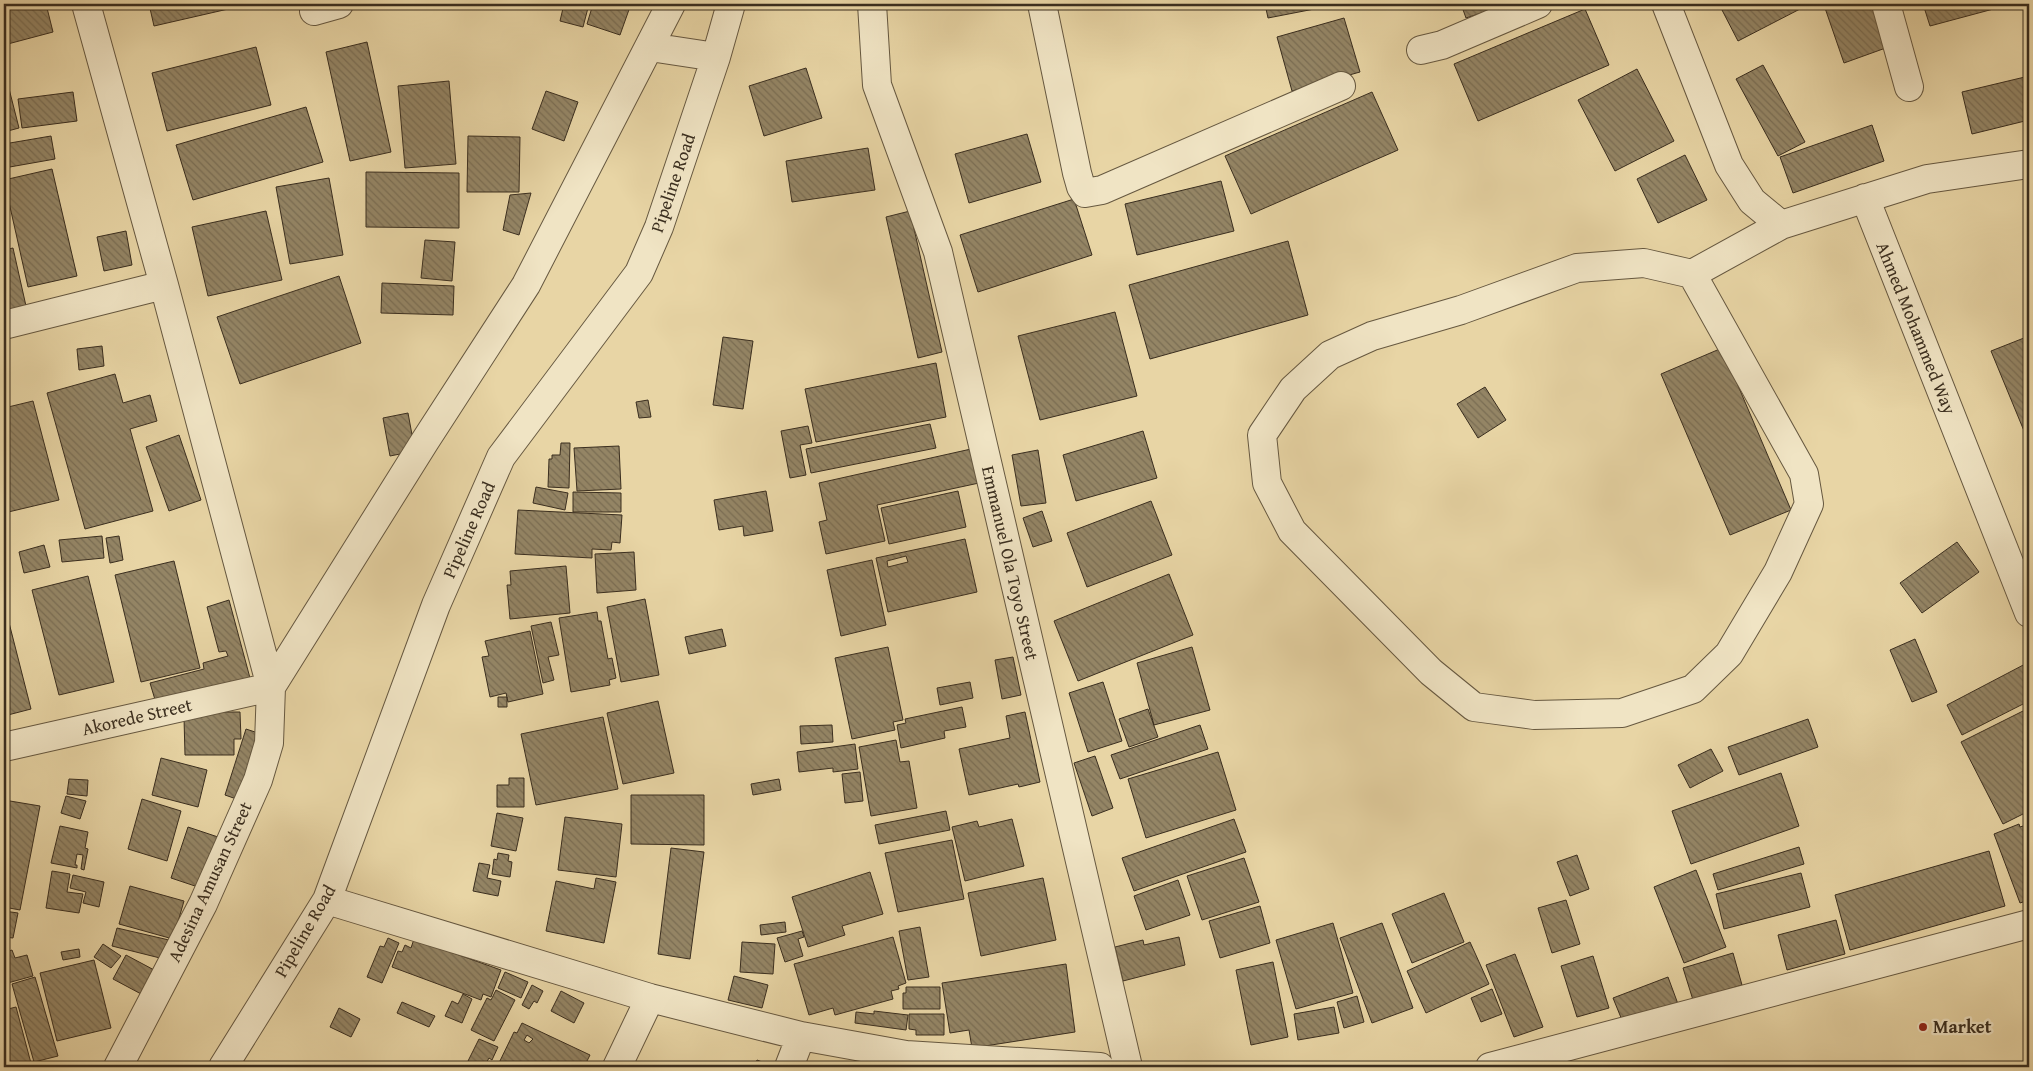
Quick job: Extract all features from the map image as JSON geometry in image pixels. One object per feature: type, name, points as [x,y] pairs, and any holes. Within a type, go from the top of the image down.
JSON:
[{"type":"street","points":[[86,4],[164,286],[271,687]]},
{"type":"street","points":[[271,687],[425,440],[526,285],[671,4]]},
{"type":"street","name":"Pipeline Road","points":[[223,1067],[327,900],[436,606],[502,457],[639,273],[659,227],[716,57],[731,4]]},
{"type":"street","name":"Emmanuel Ola Toyo Street","points":[[872,4],[877,85],[938,252],[1128,1067]]},
{"type":"street","points":[[1042,4],[1077,173],[1085,193],[1102,190],[1341,86]]},
{"type":"street","points":[[1421,50],[1442,45],[1538,4]]},
{"type":"street","points":[[1666,4],[1729,165],[1752,202],[1781,225]]},
{"type":"street","points":[[1886,4],[1909,87]]},
{"type":"street","points":[[650,47],[716,57]]},
{"type":"street","points":[[1692,274],[1804,474],[1809,504],[1778,572],[1729,654],[1693,689],[1622,713],[1534,715],[1474,707],[1431,672],[1292,531],[1267,482],[1262,435],[1293,389],[1330,355],[1372,336],[1461,310],[1577,268],[1644,263],[1692,274],[1781,225],[1927,179],[2029,164]]},
{"type":"street","name":"Ahmed Mohammed Way","points":[[1865,198],[2029,613]]},
{"type":"street","points":[[4,325],[164,286]]},
{"type":"street","name":"Akorede Street","points":[[4,747],[271,687]]},
{"type":"street","name":"Adesina Amusan Street","points":[[118,1067],[203,904],[258,780],[269,743],[271,687]]},
{"type":"street","points":[[327,900],[650,998],[801,1036],[906,1055],[1100,1067]]},
{"type":"street","points":[[1490,1067],[2029,924]]},
{"type":"street","points":[[617,1067],[650,998]]},
{"type":"street","points":[[789,1067],[801,1036]]},
{"type":"building","points":[[4,4],[46,4],[53,32],[4,45]]},
{"type":"building","points":[[149,4],[250,4],[154,26]]},
{"type":"building","points":[[564,4],[589,4],[583,27],[560,21]]},
{"type":"building","points":[[593,4],[631,4],[620,35],[587,24]]},
{"type":"building","points":[[1265,4],[1340,4],[1268,18]]},
{"type":"building","points":[[1461,4],[1509,4],[1466,18]]},
{"type":"building","points":[[1734,4],[1797,4],[1800,9],[1738,41],[1722,10]]},
{"type":"building","points":[[1835,4],[1880,4],[1894,45],[1844,63],[1825,8]]},
{"type":"building","points":[[1923,4],[2012,4],[1930,26]]},
{"type":"building","points":[[1585,9],[1609,65],[1478,121],[1454,64]]},
{"type":"building","points":[[1344,18],[1360,72],[1292,91],[1277,37]]},
{"type":"building","points":[[367,42],[391,152],[350,161],[326,52]]},
{"type":"building","points":[[256,47],[271,105],[167,131],[152,73]]},
{"type":"building","points":[[1763,65],[1805,142],[1778,156],[1736,79]]},
{"type":"building","points":[[806,68],[822,118],[764,136],[749,86]]},
{"type":"building","points":[[4,69],[19,128],[4,132]]},
{"type":"building","points":[[1637,69],[1674,141],[1615,171],[1578,100]]},
{"type":"building","points":[[2029,76],[2029,120],[1972,134],[1962,92]]},
{"type":"building","points":[[449,81],[456,164],[405,168],[398,86]]},
{"type":"building","points":[[546,91],[578,102],[564,141],[532,129]]},
{"type":"building","points":[[73,92],[77,121],[22,128],[18,99]]},
{"type":"building","points":[[1372,92],[1398,150],[1251,214],[1225,156]]},
{"type":"building","points":[[306,107],[323,162],[193,200],[176,145]]},
{"type":"building","points":[[1872,125],[1884,161],[1793,193],[1780,157]]},
{"type":"building","points":[[1027,134],[1041,182],[969,203],[955,154]]},
{"type":"building","points":[[51,136],[55,159],[4,168],[4,144]]},
{"type":"building","points":[[468,136],[520,137],[519,192],[467,192]]},
{"type":"building","points":[[868,148],[875,190],[792,202],[786,161]]},
{"type":"building","points":[[1685,155],[1707,200],[1658,223],[1637,179]]},
{"type":"building","points":[[52,169],[77,276],[28,287],[4,180]]},
{"type":"building","points":[[366,172],[459,173],[459,228],[366,227]]},
{"type":"building","points":[[329,178],[343,255],[290,264],[276,187]]},
{"type":"building","points":[[1221,181],[1234,231],[1137,255],[1125,204]]},
{"type":"building","points":[[531,193],[519,235],[503,230],[510,195]]},
{"type":"building","points":[[1074,199],[1092,255],[978,292],[960,235]]},
{"type":"building","points":[[266,211],[282,280],[208,296],[192,227]]},
{"type":"building","points":[[910,211],[942,352],[918,358],[886,217]]},
{"type":"building","points":[[126,231],[132,265],[104,271],[97,237]]},
{"type":"building","points":[[425,240],[455,242],[452,281],[421,278]]},
{"type":"building","points":[[1288,241],[1308,315],[1150,359],[1129,285]]},
{"type":"building","points":[[13,248],[26,306],[4,311],[4,250]]},
{"type":"building","points":[[339,276],[361,343],[240,384],[217,317]]},
{"type":"building","points":[[382,283],[454,286],[453,315],[381,313]]},
{"type":"building","points":[[1115,312],[1137,396],[1040,420],[1018,336]]},
{"type":"building","points":[[2029,336],[2029,443],[1991,351]]},
{"type":"building","points":[[723,337],[753,341],[743,409],[713,405]]},
{"type":"building","points":[[102,346],[104,366],[79,370],[77,349]]},
{"type":"building","points":[[1722,348],[1791,510],[1730,535],[1661,374]]},
{"type":"building","points":[[936,363],[946,417],[816,442],[805,389]]},
{"type":"building","points":[[115,374],[123,403],[150,395],[157,421],[130,429],[153,511],[85,529],[47,393]]},
{"type":"building","points":[[1485,387],[1506,420],[1478,438],[1457,404]]},
{"type":"building","points":[[648,400],[651,417],[639,418],[636,402]]},
{"type":"building","points":[[33,401],[59,500],[4,513],[4,408]]},
{"type":"building","points":[[408,413],[415,451],[390,456],[383,418]]},
{"type":"building","points":[[930,424],[936,448],[811,473],[806,449]]},
{"type":"building","points":[[808,426],[812,443],[800,445],[806,475],[790,478],[781,431]]},
{"type":"building","points":[[1143,431],[1157,478],[1076,501],[1063,455]]},
{"type":"building","points":[[179,435],[201,500],[169,511],[146,447]]},
{"type":"building","points":[[561,443],[570,443],[569,488],[548,487],[549,459],[552,459],[552,455],[560,455]]},
{"type":"building","points":[[619,446],[621,489],[577,491],[574,448]]},
{"type":"building","points":[[971,449],[979,483],[877,505],[885,541],[826,554],[819,522],[827,520],[819,483]]},
{"type":"building","points":[[1038,450],[1046,503],[1021,506],[1012,455]]},
{"type":"building","points":[[536,487],[568,493],[565,510],[533,503]]},
{"type":"building","points":[[766,491],[773,531],[744,536],[743,526],[719,530],[714,500]]},
{"type":"building","points":[[958,491],[966,527],[889,544],[881,508]]},
{"type":"building","points":[[573,492],[621,493],[621,512],[573,512]]},
{"type":"building","points":[[1151,501],[1172,555],[1087,587],[1067,533]]},
{"type":"building","points":[[518,510],[622,515],[620,543],[612,542],[611,550],[592,549],[592,558],[515,554]]},
{"type":"building","points":[[1042,511],[1052,541],[1033,547],[1023,518]]},
{"type":"building","points":[[102,536],[104,558],[62,562],[59,540]]},
{"type":"building","points":[[119,536],[123,560],[110,563],[106,538]]},
{"type":"building","points":[[965,539],[977,592],[888,612],[876,558]],"holes":[[[906,556],[908,562],[888,567],[887,561]]]},
{"type":"building","points":[[1957,542],[1979,572],[1922,613],[1900,583]]},
{"type":"building","points":[[44,545],[50,567],[24,573],[19,552]]},
{"type":"building","points":[[634,552],[636,590],[597,593],[595,554]]},
{"type":"building","points":[[872,560],[886,625],[841,636],[827,570]]},
{"type":"building","points":[[174,561],[200,668],[141,682],[115,575]]},
{"type":"building","points":[[566,566],[570,613],[510,619],[507,585],[511,585],[510,571]]},
{"type":"building","points":[[1169,574],[1193,635],[1078,681],[1054,621]]},
{"type":"building","points":[[88,576],[114,682],[59,695],[32,590]]},
{"type":"building","points":[[645,599],[659,675],[621,682],[607,607]]},
{"type":"building","points":[[229,600],[250,678],[156,703],[150,683],[204,669],[203,663],[228,656],[226,651],[219,652],[207,607]]},
{"type":"building","points":[[4,603],[31,709],[4,716]]},
{"type":"building","points":[[597,612],[598,621],[601,621],[608,659],[612,658],[616,678],[609,680],[610,685],[571,692],[559,618]]},
{"type":"building","points":[[551,622],[559,655],[548,657],[554,680],[543,683],[531,626]]},
{"type":"building","points":[[722,629],[726,646],[689,654],[685,637]]},
{"type":"building","points":[[530,631],[543,694],[508,702],[506,693],[490,697],[482,657],[489,656],[485,641]]},
{"type":"building","points":[[1915,639],[1937,692],[1912,702],[1890,650]]},
{"type":"building","points":[[888,647],[903,720],[893,722],[895,730],[852,739],[835,658]]},
{"type":"building","points":[[1192,647],[1210,710],[1154,725],[1137,663]]},
{"type":"building","points":[[1013,657],[1021,695],[1002,699],[995,660]]},
{"type":"building","points":[[2029,662],[2029,701],[1962,735],[1947,705]]},
{"type":"building","points":[[970,682],[973,698],[940,705],[937,688]]},
{"type":"building","points":[[1103,682],[1122,741],[1088,752],[1069,693]]},
{"type":"building","points":[[498,697],[507,697],[507,707],[498,707]]},
{"type":"building","points":[[658,701],[674,773],[623,784],[607,713]]},
{"type":"building","points":[[962,707],[966,727],[944,731],[945,738],[901,748],[897,725],[906,723],[905,719]]},
{"type":"building","points":[[2029,708],[2029,811],[2003,824],[1961,742]]},
{"type":"building","points":[[1148,709],[1158,737],[1129,747],[1119,719]]},
{"type":"building","points":[[197,712],[240,712],[241,739],[234,739],[234,755],[185,755],[184,718],[197,718]]},
{"type":"building","points":[[1025,712],[1040,782],[1019,787],[1018,784],[969,795],[959,749],[1010,738],[1006,716]]},
{"type":"building","points":[[603,717],[618,789],[536,805],[521,734]]},
{"type":"building","points":[[1808,719],[1818,747],[1739,775],[1728,747]]},
{"type":"building","points":[[832,725],[833,742],[801,744],[800,726]]},
{"type":"building","points":[[1200,725],[1208,749],[1120,779],[1111,755]]},
{"type":"building","points":[[246,729],[267,736],[245,802],[225,795]]},
{"type":"building","points":[[896,740],[900,762],[909,761],[917,808],[871,816],[859,747]]},
{"type":"building","points":[[855,744],[858,769],[833,772],[833,768],[799,772],[797,752]]},
{"type":"building","points":[[1711,749],[1723,771],[1690,788],[1678,765]]},
{"type":"building","points":[[1218,752],[1236,810],[1146,838],[1128,779]]},
{"type":"building","points":[[1095,756],[1113,808],[1092,816],[1074,763]]},
{"type":"building","points":[[161,758],[207,770],[198,807],[152,795]]},
{"type":"building","points":[[860,772],[863,801],[845,803],[842,774]]},
{"type":"building","points":[[1781,773],[1799,826],[1691,864],[1672,811]]},
{"type":"building","points":[[509,778],[524,778],[524,807],[497,807],[497,785],[509,785]]},
{"type":"building","points":[[69,779],[88,780],[87,796],[67,794]]},
{"type":"building","points":[[779,779],[781,790],[753,795],[751,784]]},
{"type":"building","points":[[631,795],[704,795],[704,845],[631,844]]},
{"type":"building","points":[[66,796],[86,801],[80,819],[61,813]]},
{"type":"building","points":[[142,799],[181,811],[167,861],[128,849]]},
{"type":"building","points":[[4,800],[40,806],[20,910],[4,907]]},
{"type":"building","points":[[946,811],[950,830],[879,844],[875,825]]},
{"type":"building","points":[[497,813],[523,818],[516,851],[491,846]]},
{"type":"building","points":[[565,817],[622,824],[616,877],[558,870]]},
{"type":"building","points":[[1012,819],[1024,866],[965,881],[952,827],[977,821],[979,827]]},
{"type":"building","points":[[1234,819],[1246,852],[1134,891],[1122,858]]},
{"type":"building","points":[[2019,824],[2020,827],[2029,824],[2029,900],[2020,903],[1994,834]]},
{"type":"building","points":[[60,826],[88,832],[85,848],[88,849],[84,870],[81,869],[83,855],[77,854],[75,865],[77,865],[77,868],[51,863]]},
{"type":"building","points":[[188,827],[221,838],[204,889],[171,878]]},
{"type":"building","points":[[952,840],[964,899],[898,912],[885,853]]},
{"type":"building","points":[[1799,847],[1804,864],[1718,890],[1713,874]]},
{"type":"building","points":[[671,848],[704,852],[690,959],[658,954]]},
{"type":"building","points":[[1989,851],[2005,906],[1850,950],[1835,895]]},
{"type":"building","points":[[498,853],[509,855],[508,861],[512,862],[510,877],[492,874],[494,859],[497,860]]},
{"type":"building","points":[[1577,855],[1589,889],[1570,896],[1557,862]]},
{"type":"building","points":[[1244,858],[1259,902],[1202,920],[1187,876]]},
{"type":"building","points":[[479,863],[490,865],[487,878],[501,881],[498,896],[473,891]]},
{"type":"building","points":[[1696,870],[1726,947],[1684,963],[1654,887]]},
{"type":"building","points":[[52,871],[70,874],[67,892],[83,894],[79,913],[46,908]]},
{"type":"building","points":[[870,872],[883,914],[842,926],[845,935],[808,947],[792,897]]},
{"type":"building","points":[[1801,873],[1810,907],[1724,929],[1716,894]]},
{"type":"building","points":[[73,875],[104,882],[99,907],[83,903],[86,892],[70,888]]},
{"type":"building","points":[[596,878],[616,882],[604,943],[546,931],[556,881],[594,889]]},
{"type":"building","points":[[1043,878],[1056,940],[981,956],[968,893]]},
{"type":"building","points":[[1178,880],[1190,915],[1146,930],[1134,896]]},
{"type":"building","points":[[130,886],[184,901],[173,939],[119,924]]},
{"type":"building","points":[[1444,893],[1464,942],[1412,963],[1392,914]]},
{"type":"building","points":[[1566,900],[1580,944],[1552,953],[1538,908]]},
{"type":"building","points":[[1260,906],[1270,943],[1220,958],[1209,921]]},
{"type":"building","points":[[4,911],[18,913],[13,938],[4,937]]},
{"type":"building","points":[[1836,920],[1845,954],[1787,970],[1778,935]]},
{"type":"building","points":[[785,922],[786,932],[761,935],[760,925]]},
{"type":"building","points":[[1333,923],[1353,993],[1296,1009],[1276,940]]},
{"type":"building","points":[[1382,923],[1413,1008],[1372,1023],[1340,938]]},
{"type":"building","points":[[920,927],[929,977],[908,980],[899,931]]},
{"type":"building","points":[[117,928],[169,940],[164,959],[112,946]]},
{"type":"building","points":[[802,931],[804,937],[798,939],[803,956],[785,962],[777,938]]},
{"type":"building","points":[[893,937],[906,983],[898,986],[899,989],[891,991],[893,999],[835,1015],[833,1008],[809,1015],[794,964]]},
{"type":"building","points":[[1179,937],[1185,965],[1123,981],[1115,947],[1143,940],[1144,945]]},
{"type":"building","points":[[388,938],[399,943],[382,983],[367,977],[380,946],[384,947]]},
{"type":"building","points":[[414,939],[501,970],[491,997],[483,994],[481,1000],[392,967],[398,951],[402,952],[405,945],[411,948]]},
{"type":"building","points":[[742,942],[775,944],[773,974],[740,972]]},
{"type":"building","points":[[1470,942],[1489,984],[1426,1013],[1407,971]]},
{"type":"building","points":[[103,944],[121,956],[111,968],[94,957]]},
{"type":"building","points":[[79,949],[80,957],[63,960],[61,952]]},
{"type":"building","points":[[12,950],[15,958],[27,955],[33,976],[4,984],[4,953]]},
{"type":"building","points":[[1733,953],[1742,985],[1693,1000],[1683,968]]},
{"type":"building","points":[[1515,954],[1543,1027],[1514,1037],[1486,965]]},
{"type":"building","points":[[126,955],[156,971],[143,995],[113,979]]},
{"type":"building","points":[[1593,956],[1609,1008],[1577,1017],[1561,966]]},
{"type":"building","points":[[94,960],[111,1028],[57,1041],[40,973]]},
{"type":"building","points":[[1273,962],[1288,1037],[1251,1045],[1236,970]]},
{"type":"building","points":[[1066,964],[1075,1032],[972,1048],[969,1030],[950,1033],[942,983]]},
{"type":"building","points":[[505,972],[528,982],[521,998],[498,988]]},
{"type":"building","points":[[734,976],[768,985],[762,1008],[728,1000]]},
{"type":"building","points":[[35,977],[58,1056],[34,1062],[12,984]]},
{"type":"building","points":[[1668,977],[1678,1004],[1624,1025],[1613,998]]},
{"type":"building","points":[[532,985],[543,991],[537,1003],[534,1001],[529,1009],[522,1005]]},
{"type":"building","points":[[906,987],[940,987],[940,1009],[903,1009],[903,993],[906,993]]},
{"type":"building","points":[[1492,989],[1502,1014],[1481,1022],[1471,998]]},
{"type":"building","points":[[496,990],[515,1000],[494,1041],[471,1030],[487,998],[491,1000]]},
{"type":"building","points":[[561,991],[584,1003],[574,1023],[551,1011]]},
{"type":"building","points":[[463,994],[472,999],[462,1023],[445,1016],[452,1001],[458,1004]]},
{"type":"building","points":[[1357,996],[1364,1022],[1344,1028],[1337,1002]]},
{"type":"building","points":[[402,1002],[435,1016],[429,1027],[397,1013]]},
{"type":"building","points":[[16,1007],[32,1067],[4,1067],[4,1010]]},
{"type":"building","points":[[1334,1007],[1339,1033],[1298,1040],[1294,1014]]},
{"type":"building","points":[[339,1008],[360,1019],[351,1037],[330,1027]]},
{"type":"building","points":[[874,1011],[908,1015],[906,1030],[855,1023],[856,1012],[874,1014]]},
{"type":"building","points":[[909,1014],[944,1014],[944,1035],[916,1035],[916,1030],[909,1029]]},
{"type":"building","points":[[522,1023],[590,1055],[584,1067],[497,1067],[514,1032],[517,1033]],"holes":[[[527,1035],[533,1039],[529,1043],[524,1040]]]},
{"type":"building","points":[[479,1039],[498,1047],[492,1060],[489,1058],[484,1067],[468,1061]]},
{"type":"building","points":[[757,1060],[775,1067],[754,1067]]},
{"type":"place","name":"Market","points":[[1923,1027]]}]
